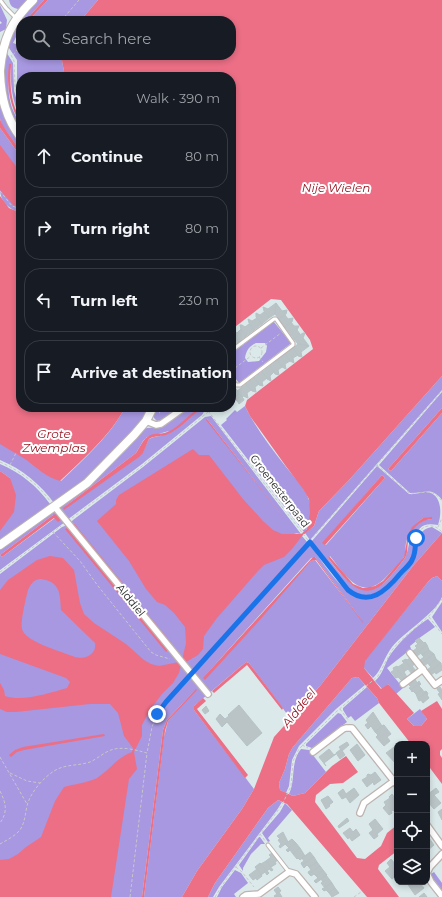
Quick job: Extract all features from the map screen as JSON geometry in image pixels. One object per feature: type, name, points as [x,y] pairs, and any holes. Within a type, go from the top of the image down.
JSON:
[{"type":"street","points":[[18,16],[33,0]]},
{"type":"street","points":[[0,70],[2,42],[16,18]]},
{"type":"street","points":[[0,73],[3,102],[8,116],[16,130]]},
{"type":"street","points":[[0,545],[87,483],[130,439],[146,421],[150,412]]},
{"type":"street","points":[[146,421],[156,425],[161,424],[178,412]]},
{"type":"street","name":"Alddiel","points":[[54,506],[208,694]]},
{"type":"street","points":[[410,653],[435,685],[442,680]]},
{"type":"street","points":[[403,684],[423,669]]},
{"type":"street","points":[[313,752],[343,729],[349,727],[355,730],[394,782]]},
{"type":"street","points":[[360,813],[364,803],[394,784]]},
{"type":"street","points":[[430,829],[442,846]]},
{"type":"street","points":[[442,854],[430,867],[427,873],[431,882],[442,896]]},
{"type":"street","points":[[243,897],[246,895],[259,894],[289,872],[296,874],[315,897]]},
{"type":"lane","points":[[0,0],[16,18]]},
{"type":"lane","points":[[236,347],[272,319],[276,319],[293,341],[293,345],[240,385],[236,385]]},
{"type":"lane","points":[[268,845],[289,872]]},
{"type":"path","points":[[65,16],[79,0]]},
{"type":"path","points":[[2,42],[14,61],[16,90]]},
{"type":"path","points":[[12,56],[16,51]]},
{"type":"path","points":[[0,192],[12,206],[16,207]]},
{"type":"path","points":[[260,349],[284,330]]},
{"type":"path","points":[[251,356],[250,352],[252,347],[256,346],[260,349]]},
{"type":"path","points":[[251,356],[255,358],[259,357],[262,352],[260,349]]},
{"type":"path","points":[[236,367],[251,356]]},
{"type":"path","points":[[130,897],[147,753],[152,727],[157,714],[442,391]]},
{"type":"path","points":[[0,572],[142,466],[208,412]]},
{"type":"path","name":"Groenesterpaad","points":[[208,412],[348,590],[358,596],[369,596],[382,592],[388,588],[411,562],[414,555],[416,538],[419,532],[426,526],[437,527]]},
{"type":"path","points":[[9,466],[16,453]]},
{"type":"path","points":[[0,462],[9,466],[35,484],[54,506]]},
{"type":"path","points":[[377,465],[409,493],[428,492],[436,494],[442,501]]},
{"type":"path","points":[[442,518],[437,527],[442,531]]},
{"type":"path","points":[[53,532],[80,561],[150,652],[162,657],[180,661]]},
{"type":"path","points":[[215,897],[282,805],[289,791],[293,761],[296,753],[302,745],[376,678],[398,642],[428,616],[442,599]]},
{"type":"path","points":[[428,616],[442,634]]},
{"type":"path","points":[[340,709],[350,723],[349,727]]},
{"type":"path","points":[[0,844],[19,831],[24,822],[27,805],[40,783],[50,774],[59,769],[91,761],[116,749],[135,750],[147,753]]},
{"type":"path","points":[[0,757],[27,805]]},
{"type":"path","points":[[9,773],[27,781],[40,783]]},
{"type":"path","points":[[0,791],[6,808],[0,823]]},
{"type":"path","points":[[260,834],[268,845]]},
{"type":"path","points":[[236,867],[242,872],[259,894]]},
{"type":"path","points":[[354,897],[361,892]]},
{"type":"shaded area","points":[[9,0],[29,0],[18,9],[10,4]]},
{"type":"shaded area","points":[[37,0],[44,0],[30,16],[23,16]]},
{"type":"shaded area","points":[[48,0],[98,0],[84,16],[33,16]]},
{"type":"shaded area","points":[[0,5],[7,20],[6,29],[0,32],[0,24],[2,23],[0,21]]},
{"type":"shaded area","points":[[16,26],[16,37],[13,43],[16,44],[16,58],[7,45]]},
{"type":"shaded area","points":[[5,50],[13,63],[16,106],[12,92],[11,65],[9,92],[10,102],[16,117],[16,123],[5,100],[3,71]]},
{"type":"shaded area","points":[[17,60],[62,60],[64,72],[17,72]]},
{"type":"shaded area","points":[[0,102],[16,136],[16,145],[2,125],[0,119]]},
{"type":"shaded area","points":[[0,128],[16,150],[16,177],[0,156]]},
{"type":"shaded area","points":[[0,189],[16,203],[16,210],[9,207],[3,201],[0,194]]},
{"type":"shaded area","points":[[274,322],[291,343],[239,383],[236,379],[236,350]],"holes":[[[265,343],[267,346],[266,352],[259,361],[248,362],[245,358],[247,351],[254,344]]]},
{"type":"shaded area","points":[[442,376],[442,390],[310,540],[305,533],[314,526],[319,511],[350,479]]},
{"type":"shaded area","points":[[442,392],[442,408],[388,469],[391,471],[442,413],[442,500],[431,492],[410,493],[379,465]]},
{"type":"shaded area","points":[[245,406],[280,460],[305,491],[310,504],[311,512],[308,526],[304,532],[221,425],[233,412],[237,412]]},
{"type":"shaded area","points":[[122,412],[147,412],[138,425],[102,464],[85,480],[54,503],[30,478],[16,468],[0,460],[0,441],[61,481],[105,437]]},
{"type":"shaded area","points":[[154,412],[160,412],[159,414],[160,412],[173,412],[164,419],[157,421],[153,414]]},
{"type":"shaded area","points":[[183,412],[204,412],[142,464],[67,520],[59,510],[59,507],[89,486],[127,449],[143,430],[147,428],[162,427]],"holes":[[[169,431],[160,436],[149,439],[143,452],[63,508],[136,453],[147,437]]]},
{"type":"shaded area","points":[[211,416],[301,534],[294,533],[302,536],[308,543],[304,548],[310,545],[336,580],[346,590],[357,596],[369,598],[382,594],[395,583],[410,566],[414,559],[418,540],[422,532],[432,527],[442,533],[413,566],[320,686],[290,718],[249,663],[246,662],[194,706],[194,710],[254,789],[242,809],[197,871],[182,897],[144,897],[164,737],[168,721],[196,689],[167,720],[163,730],[142,897],[0,897],[0,574],[62,527],[69,524],[205,417]],"holes":[[[207,419],[286,521],[207,420]],[[315,557],[363,622],[315,560],[311,561],[203,678],[311,558]]]},
{"type":"shaded area","points":[[0,464],[15,472],[34,486],[45,497],[50,506],[0,543],[0,517],[10,478],[0,471]]},
{"type":"shaded area","points":[[377,466],[409,494],[428,492],[436,497],[440,506],[438,525],[429,524],[423,526],[419,530],[416,535],[412,555],[408,564],[389,584],[378,592],[372,594],[359,594],[352,591],[341,582],[311,542]],"holes":[[[382,475],[385,478],[326,545],[323,543]],[[423,518],[432,519],[423,521],[414,528],[411,533],[405,558],[388,579],[376,588],[368,590],[360,589],[352,585],[345,579],[328,558],[330,556],[349,579],[356,584],[363,587],[371,587],[380,583],[402,560],[405,555],[409,535],[415,526]]]},
{"type":"shaded area","points":[[52,511],[56,511],[65,522],[0,570],[0,549]],"holes":[[[53,515],[55,518],[2,557],[0,555]]]},
{"type":"shaded area","points":[[437,576],[442,581],[442,597],[433,610],[397,641],[387,655],[379,671],[373,678],[364,668],[364,661],[428,582]]},
{"type":"shaded area","points":[[442,602],[442,632],[432,617]]},
{"type":"shaded area","points":[[428,619],[435,627],[415,641],[410,646],[411,649],[387,668],[403,688],[396,694],[388,684],[382,689],[375,681],[382,672],[389,657],[407,636]]},
{"type":"shaded area","points":[[358,677],[365,685],[336,709],[299,746],[292,760],[289,786],[286,793],[280,790],[279,783],[293,747],[352,678]]},
{"type":"shaded area","points":[[367,687],[377,698],[379,703],[355,721],[351,716],[348,718],[343,708]]},
{"type":"shaded area","points":[[420,709],[427,719],[421,726],[414,726],[407,719]]},
{"type":"shaded area","points":[[338,713],[341,714],[347,722],[312,748],[306,746],[306,744]]},
{"type":"shaded area","points":[[301,749],[309,750],[326,772],[305,793],[293,796],[289,794],[295,760]]},
{"type":"shaded area","points":[[278,800],[282,802],[277,810],[213,897],[208,897],[215,883],[268,808]]},
{"type":"shaded area","points":[[285,803],[292,810],[268,838],[270,841],[268,842],[262,833],[280,812]]},
{"type":"shaded area","points":[[259,837],[265,844],[261,844],[251,854],[243,868],[243,871],[239,865]]},
{"type":"shaded area","points":[[235,870],[241,873],[248,883],[234,894],[236,897],[217,897],[222,887]]},
{"type":"shaded area","points":[[434,872],[442,883],[442,890],[431,876]]},
{"type":"water","points":[[44,0],[48,0],[33,16],[30,16]]},
{"type":"water","name":"Nije Wielen","points":[[98,0],[442,0],[442,376],[350,479],[319,511],[314,526],[302,536],[284,557],[264,565],[258,571],[217,618],[204,636],[203,649],[198,655],[181,665],[179,673],[173,683],[162,694],[150,710],[142,725],[142,736],[134,752],[137,769],[129,779],[111,897],[0,897],[0,860],[9,859],[18,854],[41,837],[55,801],[64,787],[97,778],[126,754],[132,752],[133,748],[124,736],[118,713],[110,704],[90,704],[16,712],[7,712],[0,709],[0,683],[4,690],[5,696],[20,698],[36,696],[67,688],[70,682],[66,678],[0,654],[0,590],[8,580],[37,560],[50,556],[63,558],[74,570],[80,603],[84,614],[94,623],[126,644],[144,660],[151,664],[159,666],[179,662],[182,660],[186,643],[185,627],[174,613],[165,605],[157,602],[146,589],[129,561],[97,521],[116,504],[116,500],[119,495],[193,449],[199,455],[209,455],[243,499],[273,530],[282,534],[301,534],[307,529],[310,513],[309,499],[303,489],[250,416],[245,406],[247,400],[313,349],[310,340],[281,300],[271,299],[236,326],[236,72],[64,72],[62,60],[236,60],[236,16],[84,16]],"holes":[[[40,579],[52,582],[58,589],[61,610],[95,643],[94,650],[86,657],[75,657],[37,642],[25,634],[22,629],[24,610],[28,590],[31,584]]]},
{"type":"water","points":[[9,64],[11,64],[11,92],[16,115],[10,96],[8,72]]},
{"type":"water","points":[[0,119],[16,146],[16,150],[0,128]]},
{"type":"water","points":[[0,145],[16,166],[16,206],[13,205],[0,190]]},
{"type":"water","name":"Grote Zwemplas","points":[[0,196],[9,208],[16,211],[16,412],[122,412],[105,437],[60,481],[46,475],[25,459],[0,444]]},
{"type":"water","points":[[442,408],[442,413],[391,471],[388,469]]},
{"type":"water","points":[[194,412],[197,412],[172,432],[149,439],[143,453],[139,457],[64,510],[63,508],[136,453],[143,441],[148,436],[168,432],[179,425]]},
{"type":"water","points":[[207,419],[286,521],[206,420]]},
{"type":"water","points":[[0,471],[10,478],[16,495],[14,512],[0,531]]},
{"type":"water","points":[[382,475],[385,478],[325,545],[322,543]]},
{"type":"water","points":[[56,514],[61,520],[58,522],[54,518],[2,557],[0,555],[53,515]]},
{"type":"water","points":[[432,517],[432,519],[419,523],[413,529],[409,537],[405,558],[388,579],[376,589],[368,591],[352,585],[345,579],[328,558],[329,556],[353,584],[363,588],[375,586],[383,581],[404,557],[408,535],[412,527],[423,518]]},
{"type":"water","points":[[67,528],[168,650],[166,652],[65,529]]},
{"type":"water","points":[[442,533],[442,581],[437,576],[428,582],[365,661],[364,668],[381,689],[388,684],[414,713],[407,719],[414,726],[421,726],[427,719],[421,711],[437,701],[442,709],[442,749],[440,751],[440,755],[442,758],[442,784],[430,768],[430,741],[409,741],[379,703],[377,698],[358,677],[352,678],[293,747],[279,783],[280,790],[293,796],[305,793],[332,766],[346,756],[358,772],[343,783],[330,784],[316,795],[315,802],[357,858],[365,859],[381,846],[387,833],[394,827],[394,853],[379,865],[378,869],[399,897],[367,897],[287,804],[278,800],[268,808],[215,883],[208,897],[182,897],[197,871],[242,809],[254,789],[274,737],[320,686],[413,566]]},
{"type":"water","points":[[313,557],[315,557],[363,623],[316,560],[311,561],[205,680],[203,678]]},
{"type":"water","points":[[246,662],[249,663],[283,708],[282,710],[247,665],[214,693],[212,691]]},
{"type":"water","points":[[196,689],[197,690],[168,721],[165,731],[144,897],[142,897],[163,730],[167,720]]},
{"type":"water","points":[[203,698],[206,701],[197,709],[248,775],[245,778],[194,710],[194,706]]},
{"type":"water","points":[[104,734],[105,736],[24,750],[17,752],[11,757],[9,755],[15,750],[23,747]]},
{"type":"building","points":[[276,303],[282,311],[287,310],[286,314],[279,319],[275,314]]},
{"type":"building","points":[[276,303],[275,314],[269,318],[263,307],[268,309]]},
{"type":"building","points":[[264,312],[269,318],[262,324],[256,317],[256,313],[260,315]]},
{"type":"building","points":[[285,315],[288,319],[293,318],[292,322],[285,327],[279,319]]},
{"type":"building","points":[[257,318],[262,324],[254,330],[248,319],[252,321]]},
{"type":"building","points":[[291,322],[294,326],[299,326],[297,330],[300,334],[294,339],[285,327]]},
{"type":"building","points":[[249,324],[254,330],[246,336],[240,325],[245,327]]},
{"type":"building","points":[[241,329],[246,336],[239,342],[236,338],[237,333]]},
{"type":"building","points":[[305,333],[303,338],[309,346],[298,344],[294,339]]},
{"type":"building","points":[[298,344],[309,346],[301,352],[302,357],[298,356],[293,348]]},
{"type":"building","points":[[293,348],[298,355],[293,358],[294,363],[290,361],[285,354]]},
{"type":"building","points":[[285,354],[290,361],[285,364],[286,369],[282,367],[277,360]]},
{"type":"building","points":[[277,360],[282,367],[278,370],[279,375],[275,374],[270,366]]},
{"type":"building","points":[[270,366],[274,372],[270,376],[271,381],[267,379],[262,372]]},
{"type":"building","points":[[262,372],[267,378],[262,382],[263,386],[259,385],[254,378]]},
{"type":"building","points":[[254,378],[259,384],[255,387],[256,392],[252,391],[246,384]]},
{"type":"building","points":[[246,384],[251,390],[247,393],[248,398],[242,397],[237,391]]},
{"type":"building","points":[[239,394],[241,396],[236,400],[236,396]]},
{"type":"building","points":[[241,396],[243,398],[238,402],[236,400]]},
{"type":"building","points":[[243,398],[244,400],[239,404],[238,402]]},
{"type":"building","points":[[419,638],[422,641],[418,644],[415,641]]},
{"type":"building","points":[[422,641],[427,645],[415,654],[413,651],[417,648],[415,646]]},
{"type":"building","points":[[427,645],[429,650],[422,655],[421,653],[417,656],[415,654]]},
{"type":"building","points":[[429,650],[434,654],[422,663],[420,660],[424,657],[422,655]]},
{"type":"building","points":[[434,654],[436,659],[429,665],[428,663],[424,666],[422,663]]},
{"type":"building","points":[[410,658],[415,664],[412,666],[416,671],[414,672],[404,660]]},
{"type":"building","points":[[436,659],[441,663],[429,672],[427,670],[431,667],[429,665]]},
{"type":"building","points":[[404,660],[414,672],[412,674],[408,669],[405,671],[401,665],[404,663],[402,661]]},
{"type":"building","points":[[441,663],[442,670],[431,675],[429,672]]},
{"type":"building","points":[[401,665],[407,677],[404,679],[395,667]]},
{"type":"building","points":[[395,667],[404,679],[402,681],[398,677],[396,678],[391,672]]},
{"type":"building","points":[[415,679],[417,683],[419,681],[420,683],[411,690],[409,688],[411,687],[408,684]]},
{"type":"building","points":[[420,683],[421,684],[419,686],[422,689],[416,694],[413,691],[412,692],[411,690]]},
{"type":"building","points":[[440,687],[442,690],[442,700],[437,689]]},
{"type":"building","points":[[422,689],[424,692],[427,692],[418,699],[416,694]]},
{"type":"building","points":[[427,692],[429,698],[423,703],[421,700],[419,701],[418,699]]},
{"type":"building","points":[[239,705],[262,733],[247,746],[227,722],[222,727],[216,719],[220,714],[225,719]]},
{"type":"building","points":[[206,706],[209,711],[205,714],[202,710]]},
{"type":"building","points":[[373,712],[382,726],[384,725],[375,732],[371,726],[368,729],[365,725],[368,723],[366,720]]},
{"type":"building","points":[[384,725],[391,734],[387,737],[390,741],[384,746],[376,737],[378,735],[375,732]]},
{"type":"building","points":[[347,742],[349,745],[342,751],[339,747]]},
{"type":"building","points":[[357,744],[365,755],[358,761],[350,750]]},
{"type":"building","points":[[394,747],[394,762],[386,753]]},
{"type":"building","points":[[329,749],[334,755],[336,754],[324,763],[326,766],[319,757]]},
{"type":"building","points":[[341,749],[345,755],[340,759],[336,753]]},
{"type":"building","points":[[375,772],[381,780],[374,785],[373,782],[367,787],[362,780],[367,777],[368,774],[371,775]]},
{"type":"building","points":[[354,788],[359,795],[350,803],[346,797],[342,799],[338,793],[343,789],[346,794]]},
{"type":"building","points":[[436,788],[439,792],[434,795],[441,803],[434,809],[430,804],[430,793]]},
{"type":"building","points":[[392,794],[394,797],[394,811],[391,811],[392,813],[389,815],[383,808],[386,805],[384,802],[390,798],[389,797]]},
{"type":"building","points":[[328,796],[333,802],[326,809],[321,800]]},
{"type":"building","points":[[442,809],[442,820],[438,812]]},
{"type":"building","points":[[347,818],[349,821],[339,828],[338,826]]},
{"type":"building","points":[[375,819],[383,829],[374,839],[369,833],[373,830],[369,824]]},
{"type":"building","points":[[350,828],[353,832],[356,829],[360,835],[352,841],[343,833]]},
{"type":"building","points":[[283,832],[288,842],[280,848],[279,846],[281,844],[278,840],[280,839],[277,836]]},
{"type":"building","points":[[292,839],[296,843],[289,848],[285,844]]},
{"type":"building","points":[[430,839],[434,845],[430,848]]},
{"type":"building","points":[[296,843],[300,848],[293,854],[290,850],[288,852],[286,850]]},
{"type":"building","points":[[300,848],[305,856],[300,860],[293,854]]},
{"type":"building","points":[[310,852],[314,857],[302,865],[301,863],[304,861],[302,858]]},
{"type":"building","points":[[272,853],[278,860],[275,862],[276,864],[271,867],[266,861],[271,857],[269,855]]},
{"type":"building","points":[[314,857],[317,862],[309,867],[307,865],[304,868],[302,865]]},
{"type":"building","points":[[391,859],[394,863],[394,877],[392,879],[385,871],[390,867],[387,863]]},
{"type":"building","points":[[266,861],[273,870],[271,871],[270,869],[266,871],[261,864]]},
{"type":"building","points":[[317,862],[320,866],[309,874],[308,872],[311,870],[309,867]]},
{"type":"building","points":[[260,863],[269,873],[267,875],[265,872],[261,875],[255,867]]},
{"type":"building","points":[[320,866],[323,870],[316,876],[314,874],[311,876],[309,874]]},
{"type":"building","points":[[257,869],[262,876],[257,880],[256,878],[253,880],[249,875]]},
{"type":"building","points":[[323,870],[327,875],[316,883],[314,881],[318,878],[316,876]]},
{"type":"building","points":[[326,875],[332,883],[325,888],[321,883],[323,882],[321,879]]},
{"type":"building","points":[[332,883],[335,888],[329,893],[322,889]]},
{"type":"building","points":[[408,885],[422,885],[424,888],[415,895]]},
{"type":"building","points":[[278,887],[281,891],[279,892],[282,897],[274,896],[277,894],[274,890]]},
{"type":"building","points":[[335,888],[339,893],[332,897],[329,893]]},
{"type":"building","points":[[424,893],[427,897],[419,897]]},
{"type":"waterway","points":[[74,525],[170,643]]},
{"type":"route","points":[[157,714],[166,702],[192,675],[310,542],[348,590],[365,597],[373,596],[388,588],[411,562],[414,555],[416,538]]},
{"type":"water label","name":"Alddeel","points":[[299,708]]}]
